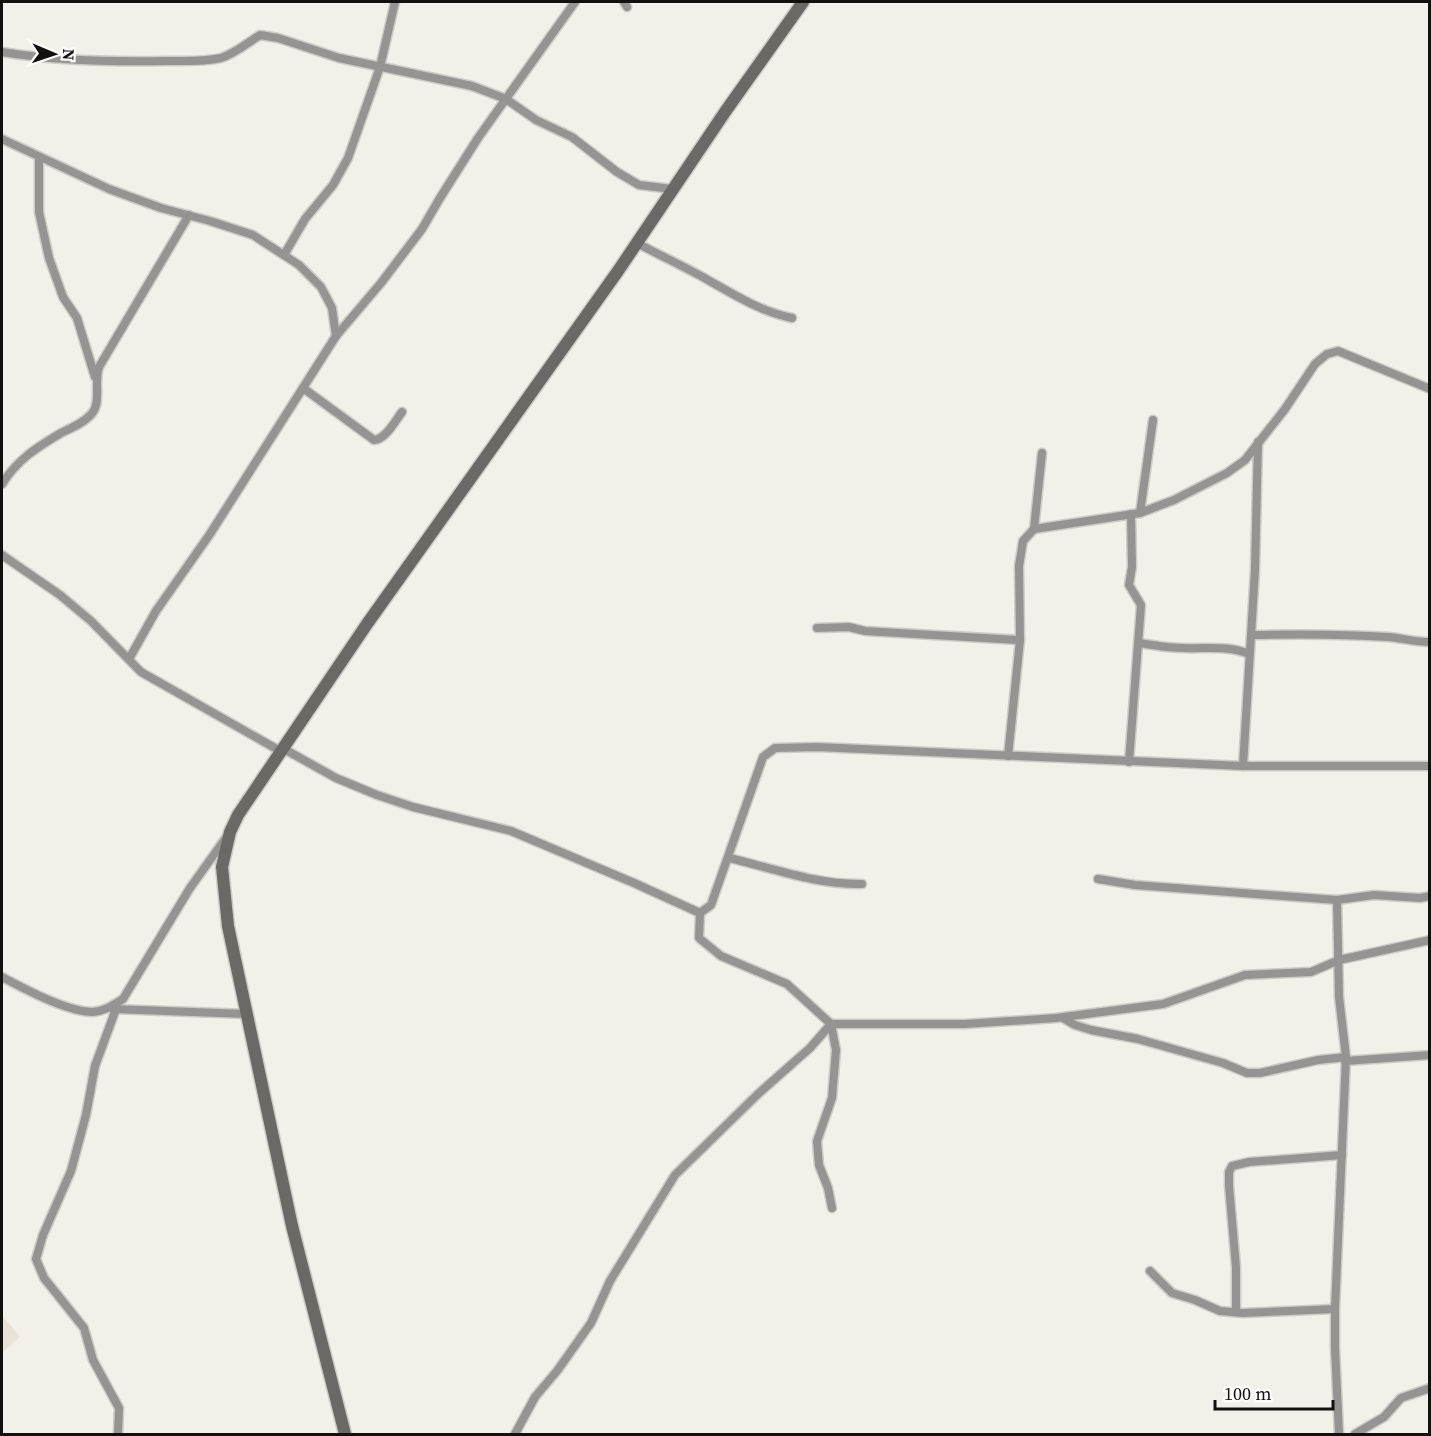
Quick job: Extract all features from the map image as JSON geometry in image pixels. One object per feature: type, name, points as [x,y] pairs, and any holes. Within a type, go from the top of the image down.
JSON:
[{"type":"street","points":[[284,255],[305,219],[333,185],[348,158],[380,67],[395,2]]},
{"type":"street","points":[[129,659],[156,611],[210,534],[336,336],[381,283],[422,229],[446,188],[575,2]]},
{"type":"street","points":[[118,1434],[119,1408],[93,1359],[84,1329],[44,1278],[36,1258],[43,1234],[71,1172],[95,1066],[111,1009],[123,999],[130,989],[190,888],[230,832],[238,815],[367,624],[637,243],[672,189],[803,2]]},
{"type":"street","points":[[2,52],[48,58],[120,61],[205,60],[230,54],[260,36],[278,38],[339,58],[464,84],[506,99],[536,120],[572,137],[617,172],[639,185],[672,189]]},
{"type":"street","points":[[2,139],[109,189],[160,208],[253,235],[299,265],[321,287],[333,308],[336,336]]},
{"type":"street","points":[[2,484],[23,457],[93,412],[96,399],[95,377],[77,318],[63,297],[49,258],[39,212],[39,157]]},
{"type":"street","points":[[95,377],[189,215]]},
{"type":"street","points":[[637,243],[746,302],[792,318]]},
{"type":"street","points":[[1034,529],[1136,513],[1174,500],[1227,473],[1245,460],[1285,409],[1315,364],[1327,354],[1338,351],[1430,389]]},
{"type":"street","points":[[303,388],[374,440],[383,436],[402,412]]},
{"type":"street","points":[[1129,762],[1141,605],[1130,585],[1136,513],[1153,420]]},
{"type":"street","points":[[1243,766],[1252,636],[1258,442]]},
{"type":"street","points":[[1008,756],[1020,640],[1019,566],[1023,541],[1034,529],[1042,453]]},
{"type":"street","points":[[2,555],[60,595],[91,621],[141,672],[336,778],[413,807],[511,831],[700,913]]},
{"type":"street","points":[[817,628],[849,627],[865,631],[1020,640]]},
{"type":"street","points":[[1252,636],[1290,634],[1430,642]]},
{"type":"street","points":[[1139,643],[1183,648],[1213,647],[1220,650],[1239,650],[1249,654]]},
{"type":"street","points":[[700,913],[711,905],[763,757],[775,748],[817,747],[1243,766],[1430,766]]},
{"type":"street","points":[[230,832],[222,867],[228,926],[292,1226],[345,1434]]},
{"type":"street","points":[[729,858],[819,880],[862,884]]},
{"type":"street","points":[[1098,879],[1135,885],[1337,900],[1374,895],[1420,898],[1430,896]]},
{"type":"street","points":[[1337,900],[1339,997],[1345,1059],[1335,1309],[1339,1434]]},
{"type":"street","points":[[700,913],[699,938],[706,944],[721,956],[787,984],[831,1024],[836,1050],[832,1098],[817,1141],[819,1165],[828,1188],[832,1208]]},
{"type":"street","points":[[515,1434],[535,1397],[557,1371],[591,1323],[610,1281],[675,1175],[758,1094],[810,1048],[831,1024],[965,1024],[1062,1017],[1163,1004],[1245,975],[1311,972],[1339,960],[1430,940]]},
{"type":"street","points":[[2,977],[48,999],[79,1010],[246,1014]]},
{"type":"street","points":[[1062,1017],[1090,1030],[1138,1039],[1223,1063],[1248,1073],[1260,1073],[1318,1060],[1430,1055]]},
{"type":"street","points":[[1236,1311],[1236,1267],[1228,1186],[1232,1166],[1250,1162],[1342,1155]]},
{"type":"street","points":[[1150,1271],[1172,1293],[1220,1311],[1243,1313],[1335,1309]]},
{"type":"street","points":[[1356,1434],[1384,1417],[1401,1398],[1430,1388]]},
{"type":"shaded area","points":[[2,1315],[20,1337],[2,1353]]}]
